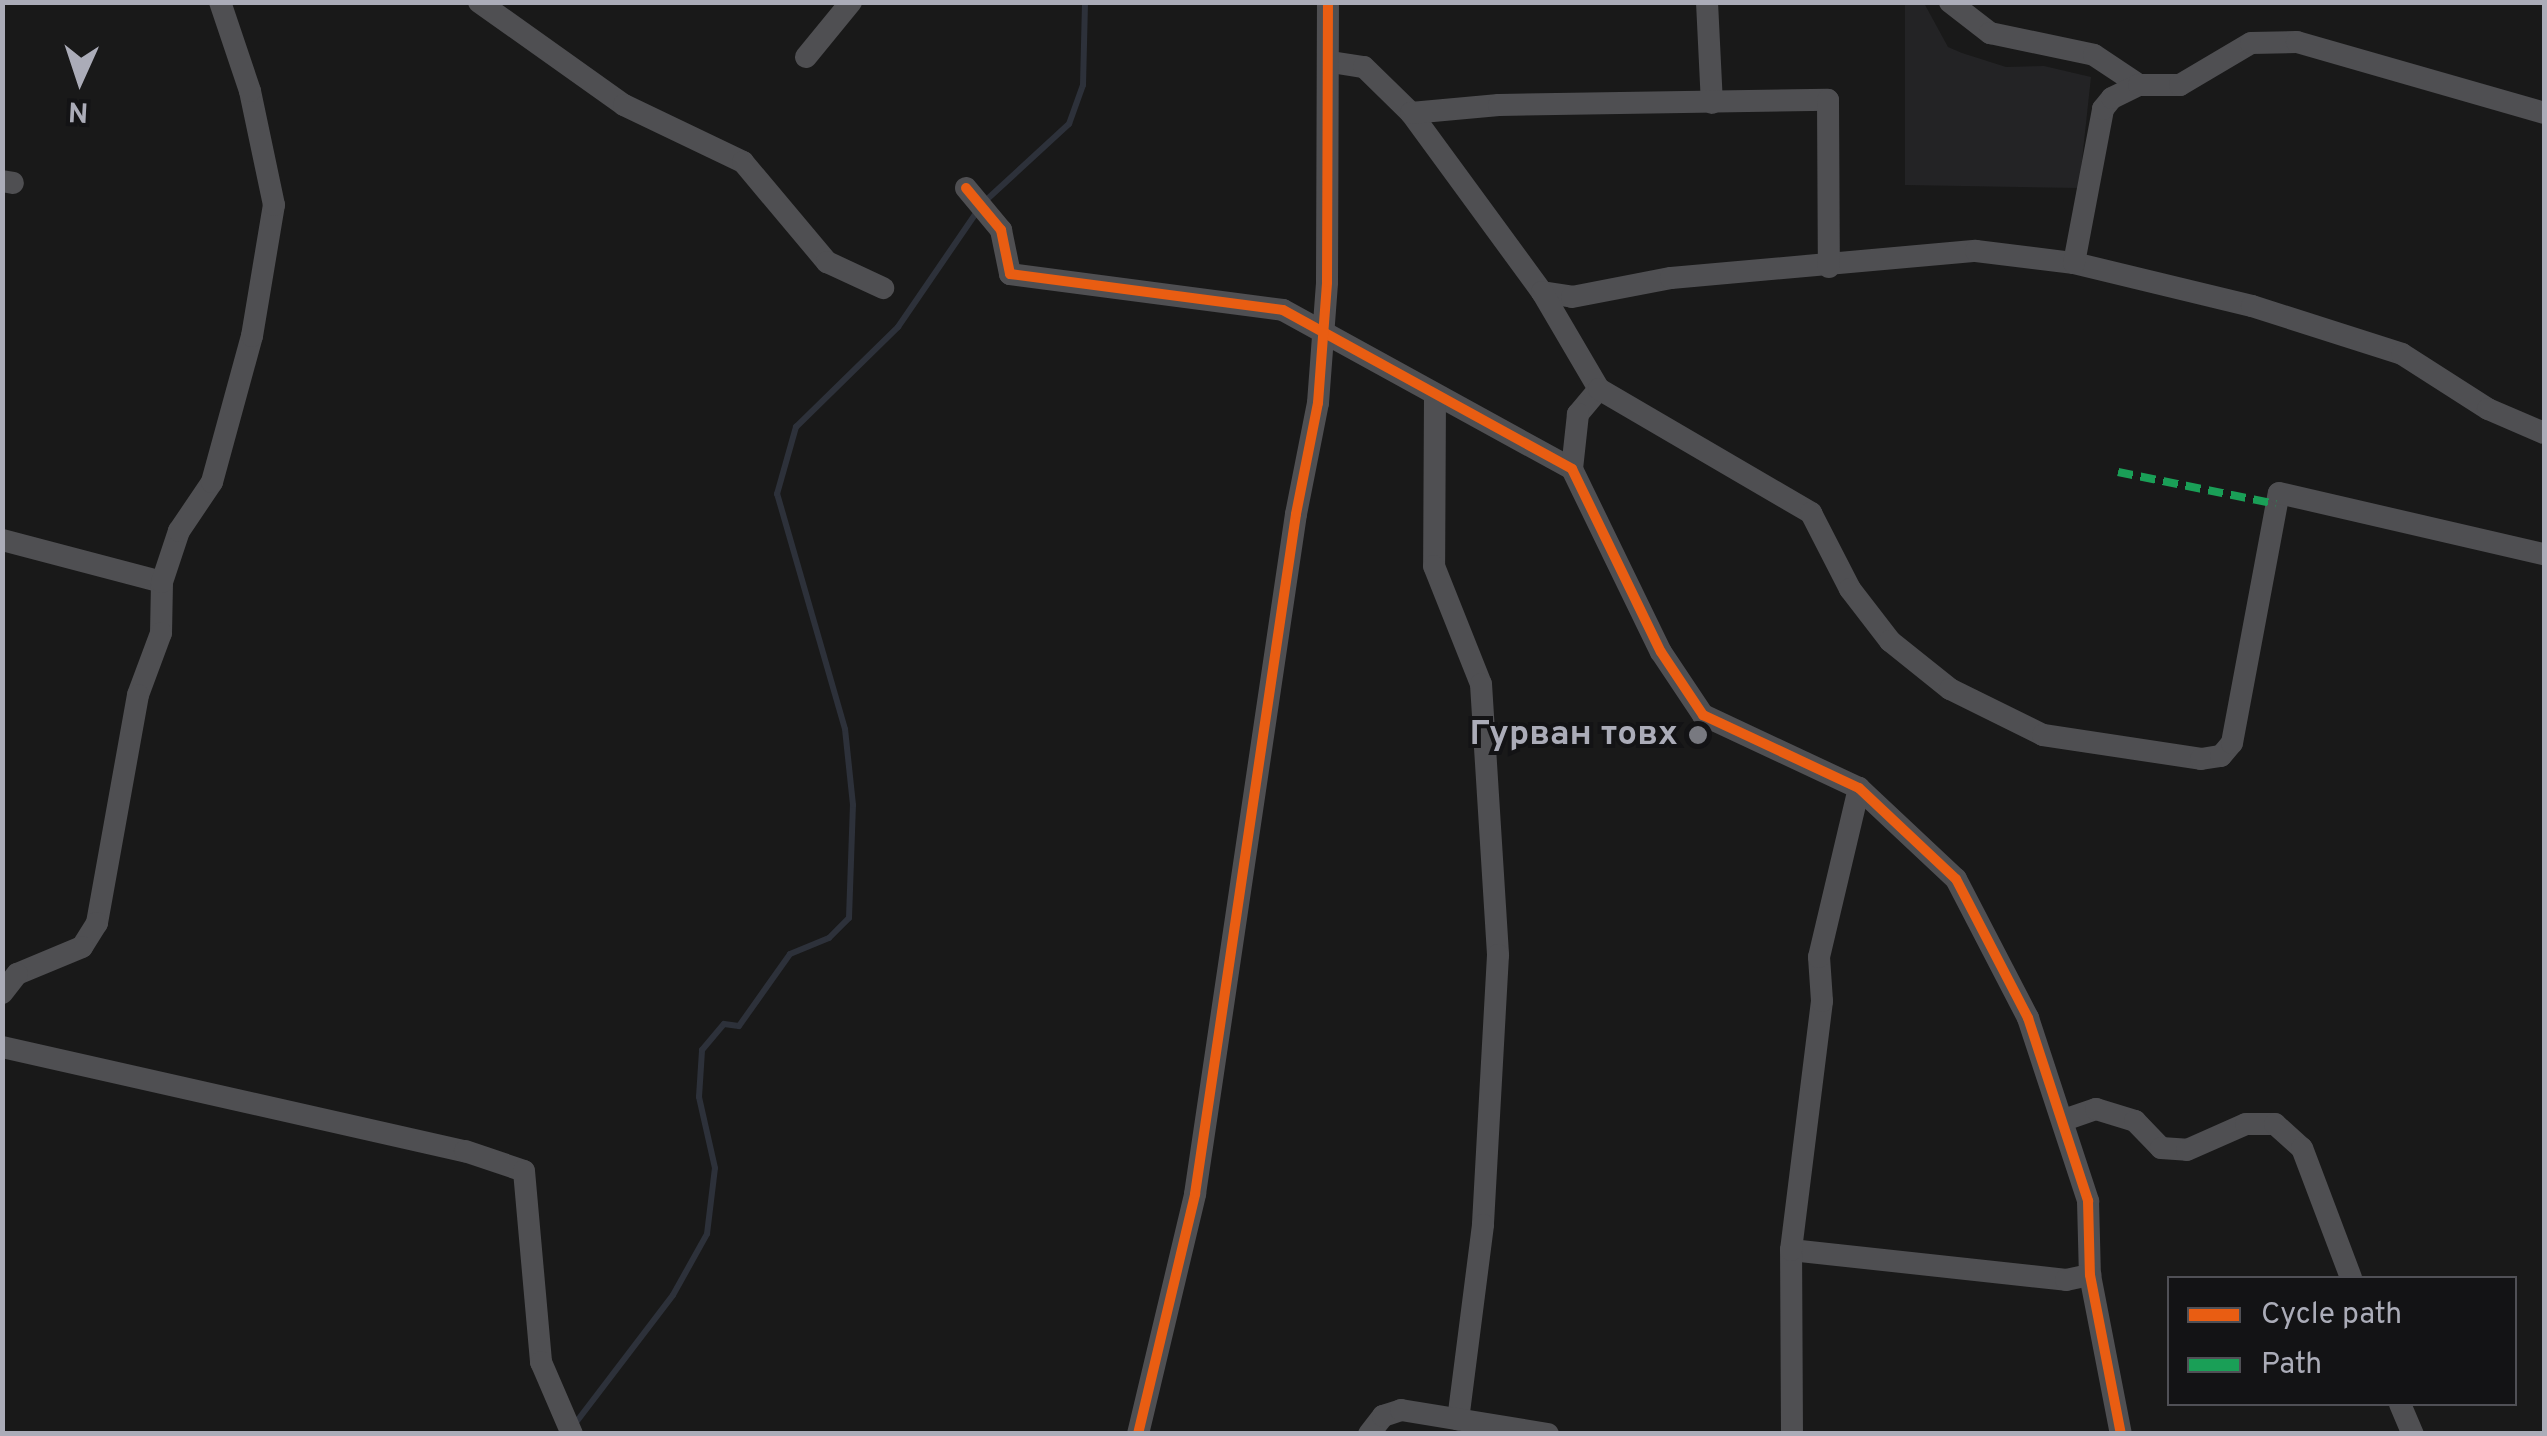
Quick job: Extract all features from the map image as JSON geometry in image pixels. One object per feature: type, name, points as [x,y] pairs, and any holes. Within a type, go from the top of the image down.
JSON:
[{"type":"street","points":[[2,993],[16,974],[82,946],[97,924],[138,695],[161,633],[162,582],[179,532],[212,482],[252,336],[274,205],[250,91],[220,2]]},
{"type":"street","points":[[479,2],[624,105],[743,162],[826,262],[883,288]]},
{"type":"street","points":[[806,57],[850,2]]},
{"type":"street","points":[[1138,1434],[1195,1194],[1324,336],[1331,62],[1328,2]]},
{"type":"street","points":[[1707,2],[1712,103]]},
{"type":"street","points":[[1950,2],[1990,33],[2094,55],[2139,85],[2180,85],[2234,50],[2270,38],[2544,113]]},
{"type":"street","points":[[1331,62],[1364,67],[1411,113],[1542,292],[1598,389],[1811,513],[1850,589],[1890,641],[1950,689],[2042,735],[2201,759],[2221,756],[2232,744],[2279,493],[2544,554]]},
{"type":"street","points":[[2074,264],[2104,109],[2139,85]]},
{"type":"street","points":[[1411,113],[1499,105],[1828,100],[1830,267]]},
{"type":"street","points":[[975,198],[1001,230],[1010,274],[1283,310],[1324,336],[1572,468]]},
{"type":"street","points":[[1542,292],[1572,297],[1672,278],[1830,267],[1976,251],[2074,264],[2252,306],[2402,354],[2488,409],[2544,434]]},
{"type":"street","points":[[1598,389],[1578,414],[1572,468],[1661,652],[1703,715],[1859,788],[1956,879],[2028,1018],[2088,1201],[2090,1275],[2121,1434]]},
{"type":"street","points":[[1435,396],[1434,566],[1481,684],[1498,955],[1484,1225],[1458,1418]]},
{"type":"street","points":[[2,540],[162,582]]},
{"type":"street","points":[[1792,1434],[1791,1250],[1822,1001],[1819,957],[1859,788]]},
{"type":"street","points":[[2,1047],[465,1151],[524,1171],[541,1362],[572,1434]]},
{"type":"street","points":[[2064,1120],[2096,1109],[2134,1121],[2162,1148],[2187,1150],[2246,1124],[2276,1124],[2302,1148],[2350,1276]]},
{"type":"street","points":[[1791,1250],[2066,1280],[2090,1275]]},
{"type":"street","points":[[2401,1406],[2412,1434]]},
{"type":"street","points":[[1370,1434],[1383,1416],[1400,1410],[1548,1434]]},
{"type":"shaded area","points":[[1905,2],[1924,3],[1948,47],[1962,53],[2006,67],[2044,66],[2091,77],[2079,188],[1905,185]]},
{"type":"waterway","points":[[574,1425],[673,1295],[707,1234],[715,1168],[699,1097],[702,1050],[724,1024],[739,1026],[790,954],[829,938],[849,918],[853,805],[845,729],[777,494],[796,427],[898,327],[983,203],[1069,124],[1083,85],[1085,2]]},
{"type":"marked path","points":[[2118,472],[2276,504]]},
{"type":"cycle path","points":[[1138,1434],[1195,1194],[1296,514],[1318,403],[1327,282],[1328,2]]},
{"type":"cycle path","points":[[966,188],[1001,230],[1010,274],[1283,310],[1572,469],[1661,652],[1703,715],[1859,788],[1956,879],[2028,1018],[2088,1201],[2090,1275],[2121,1434]]},
{"type":"place","name":"Гурван товх","points":[[1698,735]]}]
